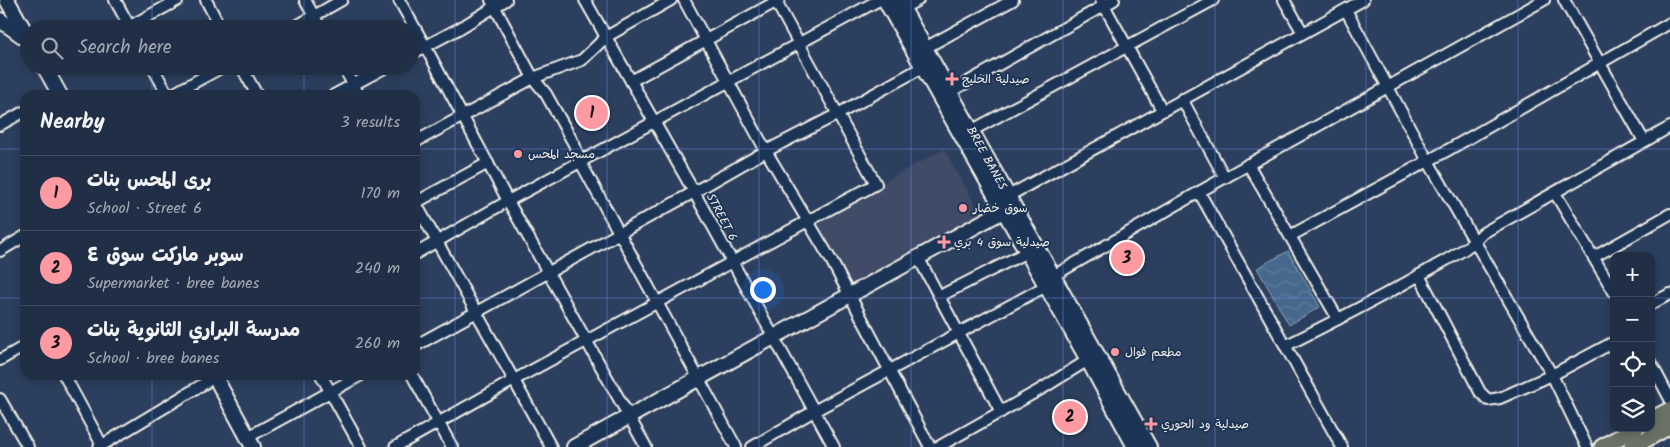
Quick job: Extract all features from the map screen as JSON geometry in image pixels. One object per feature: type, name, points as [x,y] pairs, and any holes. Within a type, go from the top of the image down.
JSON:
[{"type":"main road","points":[[7,0],[20,24]]},
{"type":"main road","name":"BREE BANES","points":[[885,0],[1149,447]]},
{"type":"main road","name":"BREE BANES","points":[[901,4],[972,131],[1027,252],[1050,281],[1088,360],[1135,447]]},
{"type":"main road","points":[[0,20],[20,34]]},
{"type":"main road","points":[[52,75],[55,90]]},
{"type":"main road","points":[[574,447],[918,257],[1006,203]]},
{"type":"main road","points":[[216,380],[250,442]]},
{"type":"main road","points":[[1655,418],[1670,410]]},
{"type":"main road","points":[[1632,447],[1670,426]]},
{"type":"main road","points":[[1602,447],[1629,432]]},
{"type":"street","points":[[115,0],[124,20]]},
{"type":"street","points":[[142,20],[178,0]]},
{"type":"street","points":[[206,0],[216,20]]},
{"type":"street","points":[[305,0],[315,20]]},
{"type":"street","points":[[306,20],[342,0]]},
{"type":"street","points":[[399,0],[410,20]]},
{"type":"street","points":[[420,49],[460,28],[493,3],[506,0]]},
{"type":"street","name":"STREET 6","points":[[585,0],[694,192],[834,447]]},
{"type":"street","points":[[420,139],[533,78],[582,60],[606,37],[671,0]]},
{"type":"street","points":[[684,0],[766,151],[850,295],[930,447]]},
{"type":"street","points":[[420,251],[508,201],[879,0]]},
{"type":"street","points":[[901,4],[918,0]]},
{"type":"street","points":[[925,48],[1013,0]]},
{"type":"street","points":[[950,92],[1103,3],[1114,0]]},
{"type":"street","points":[[972,131],[1213,0]]},
{"type":"street","points":[[1284,0],[1303,33]]},
{"type":"street","points":[[1006,203],[1162,110],[1363,0]]},
{"type":"street","points":[[752,447],[1050,281],[1248,164],[1544,0]]},
{"type":"street","points":[[1564,0],[1644,142]]},
{"type":"street","points":[[395,447],[514,380],[876,184],[777,1],[631,81]]},
{"type":"street","points":[[493,3],[533,78],[546,94],[574,144],[581,163],[736,447]]},
{"type":"street","points":[[1103,3],[1162,110]]},
{"type":"street","points":[[1346,10],[1428,161],[1552,375],[1587,447]]},
{"type":"street","points":[[1290,236],[1428,161],[1670,23]]},
{"type":"street","points":[[420,37],[508,201],[646,447]]},
{"type":"street","points":[[420,343],[766,151],[923,67]]},
{"type":"street","points":[[158,75],[167,90]]},
{"type":"street","points":[[179,90],[207,75]]},
{"type":"street","points":[[246,75],[254,90]]},
{"type":"street","points":[[348,75],[357,90]]},
{"type":"street","points":[[343,90],[371,75]]},
{"type":"street","points":[[1182,99],[1225,178]]},
{"type":"street","points":[[0,125],[20,114]]},
{"type":"street","points":[[1285,346],[1419,275],[1475,242],[1482,233],[1670,127]]},
{"type":"street","points":[[420,200],[488,163]]},
{"type":"street","points":[[1248,164],[1338,319]]},
{"type":"street","points":[[1199,192],[1342,447]]},
{"type":"street","points":[[1554,193],[1610,285]]},
{"type":"street","points":[[420,212],[551,447]]},
{"type":"street","points":[[1594,257],[1670,214]]},
{"type":"street","points":[[0,251],[20,239]]},
{"type":"street","points":[[940,296],[1027,252]]},
{"type":"street","points":[[918,257],[1001,412]]},
{"type":"street","points":[[1419,275],[1480,392],[1488,400],[1500,398],[1552,375],[1610,344]]},
{"type":"street","points":[[1655,302],[1670,294]]},
{"type":"street","points":[[1,356],[20,348]]},
{"type":"street","points":[[938,447],[1088,360]]},
{"type":"street","points":[[1655,371],[1670,399]]},
{"type":"street","points":[[67,380],[100,446],[207,380]]},
{"type":"street","points":[[324,380],[361,447]]},
{"type":"street","points":[[250,442],[352,380]]},
{"type":"street","points":[[415,380],[452,447]]},
{"type":"street","points":[[0,399],[28,447]]},
{"type":"shaded area","points":[[944,149],[981,215],[851,289],[813,220]]},
{"type":"water","points":[[1288,251],[1320,307],[1289,325],[1257,268]]},
{"type":"place","name":"صيدلية الخليج","points":[[952,79]]},
{"type":"place","name":"برى المحس بنات","points":[[592,113]]},
{"type":"place","name":"مسجد المحس","points":[[518,154]]},
{"type":"place","name":"سوق خضار","points":[[963,208]]},
{"type":"place","name":"صيدلية سوق 4 بري","points":[[944,242]]},
{"type":"place","name":"مدرسة البراري الثانوية بنات","points":[[1127,258]]},
{"type":"place","name":"مطعم فوال","points":[[1115,352]]},
{"type":"place","name":"سوبر ماركت سوق ٤","points":[[1070,417]]},
{"type":"place","name":"صيدلية ود الحوري","points":[[1151,424]]}]
